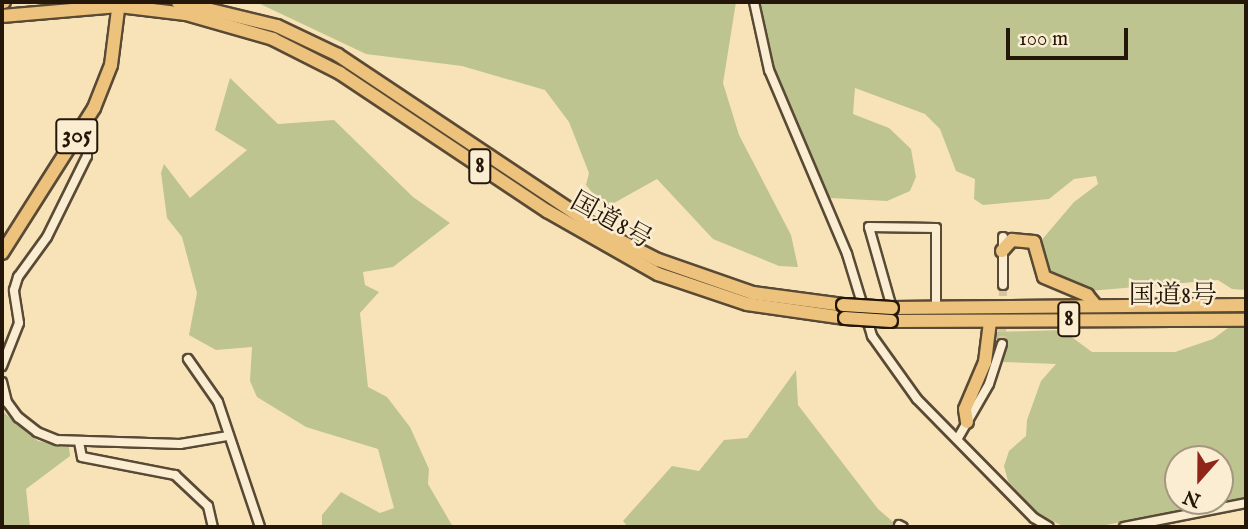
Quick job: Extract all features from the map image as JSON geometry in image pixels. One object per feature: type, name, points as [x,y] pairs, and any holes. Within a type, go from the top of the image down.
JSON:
[{"type":"highway","name":"国道8号","points":[[178,2],[276,26],[338,55],[604,233],[658,260],[753,293],[892,315],[990,322],[1246,320]]},
{"type":"highway","name":"国道8号","points":[[2,16],[119,4],[219,21],[307,55],[547,211],[659,274],[747,304],[845,318],[892,315],[936,307],[1246,305]]},
{"type":"highway","name":"305","points":[[2,253],[77,136],[111,65],[119,4]]},
{"type":"highway","points":[[1002,251],[1012,240],[1034,242],[1044,277],[1087,295],[1096,306]]},
{"type":"highway","points":[[967,422],[965,408],[985,362],[990,322]]},
{"type":"street","points":[[754,2],[769,69],[847,254],[872,336],[917,399],[1034,517],[1049,527]]},
{"type":"street","points":[[2,366],[19,323],[14,290],[18,277],[47,237],[87,156],[88,142],[77,136]]},
{"type":"street","points":[[892,315],[869,227],[936,228],[936,307]]},
{"type":"street","points":[[1003,237],[1003,285]]},
{"type":"street","points":[[958,439],[989,384],[1002,344]]},
{"type":"street","points":[[188,359],[218,402],[260,527]]},
{"type":"street","points":[[2,382],[7,402],[30,428],[57,440],[180,444],[228,436]]},
{"type":"street","points":[[79,442],[82,457],[175,475],[208,506],[213,527]]},
{"type":"street","points":[[1124,527],[1246,503]]},
{"type":"green space","points":[[256,2],[736,2],[723,83],[739,135],[791,235],[798,267],[779,266],[713,239],[657,179],[605,208],[586,185],[589,173],[569,122],[545,90],[462,66],[366,54]]},
{"type":"green space","points":[[757,2],[1246,2],[1246,290],[1232,289],[1218,280],[1089,291],[1052,279],[1044,269],[1040,242],[1074,202],[1098,184],[1096,176],[1074,179],[1049,199],[983,205],[974,199],[975,179],[956,171],[940,129],[925,114],[855,88],[853,114],[889,128],[911,149],[916,177],[910,191],[887,201],[830,198],[807,160],[769,60]]},
{"type":"green space","points":[[230,78],[278,124],[334,120],[413,197],[450,223],[393,267],[363,272],[365,285],[379,292],[360,313],[368,387],[387,397],[410,427],[429,469],[428,484],[453,527],[322,527],[322,515],[341,492],[380,513],[394,508],[378,449],[306,427],[257,397],[250,381],[252,347],[216,350],[189,335],[197,293],[182,237],[167,218],[161,173],[164,164],[190,198],[247,150],[215,130]]},
{"type":"green space","points":[[1232,325],[1246,326],[1246,497],[1234,499],[1234,445],[1164,445],[1164,513],[1101,526],[1065,527],[1038,514],[1008,481],[1004,466],[1009,451],[1026,436],[1027,420],[1041,381],[1056,364],[1002,362],[1007,343],[994,338],[996,332],[1062,330],[1092,352],[1175,352],[1213,339]]},
{"type":"green space","points":[[796,370],[798,405],[878,509],[899,527],[628,527],[623,521],[672,466],[699,471],[724,440],[747,438]]},
{"type":"green space","points":[[2,411],[38,441],[69,447],[70,456],[26,489],[30,527],[2,527]]},
{"type":"tunnel","points":[[1002,344],[1003,285]]}]
